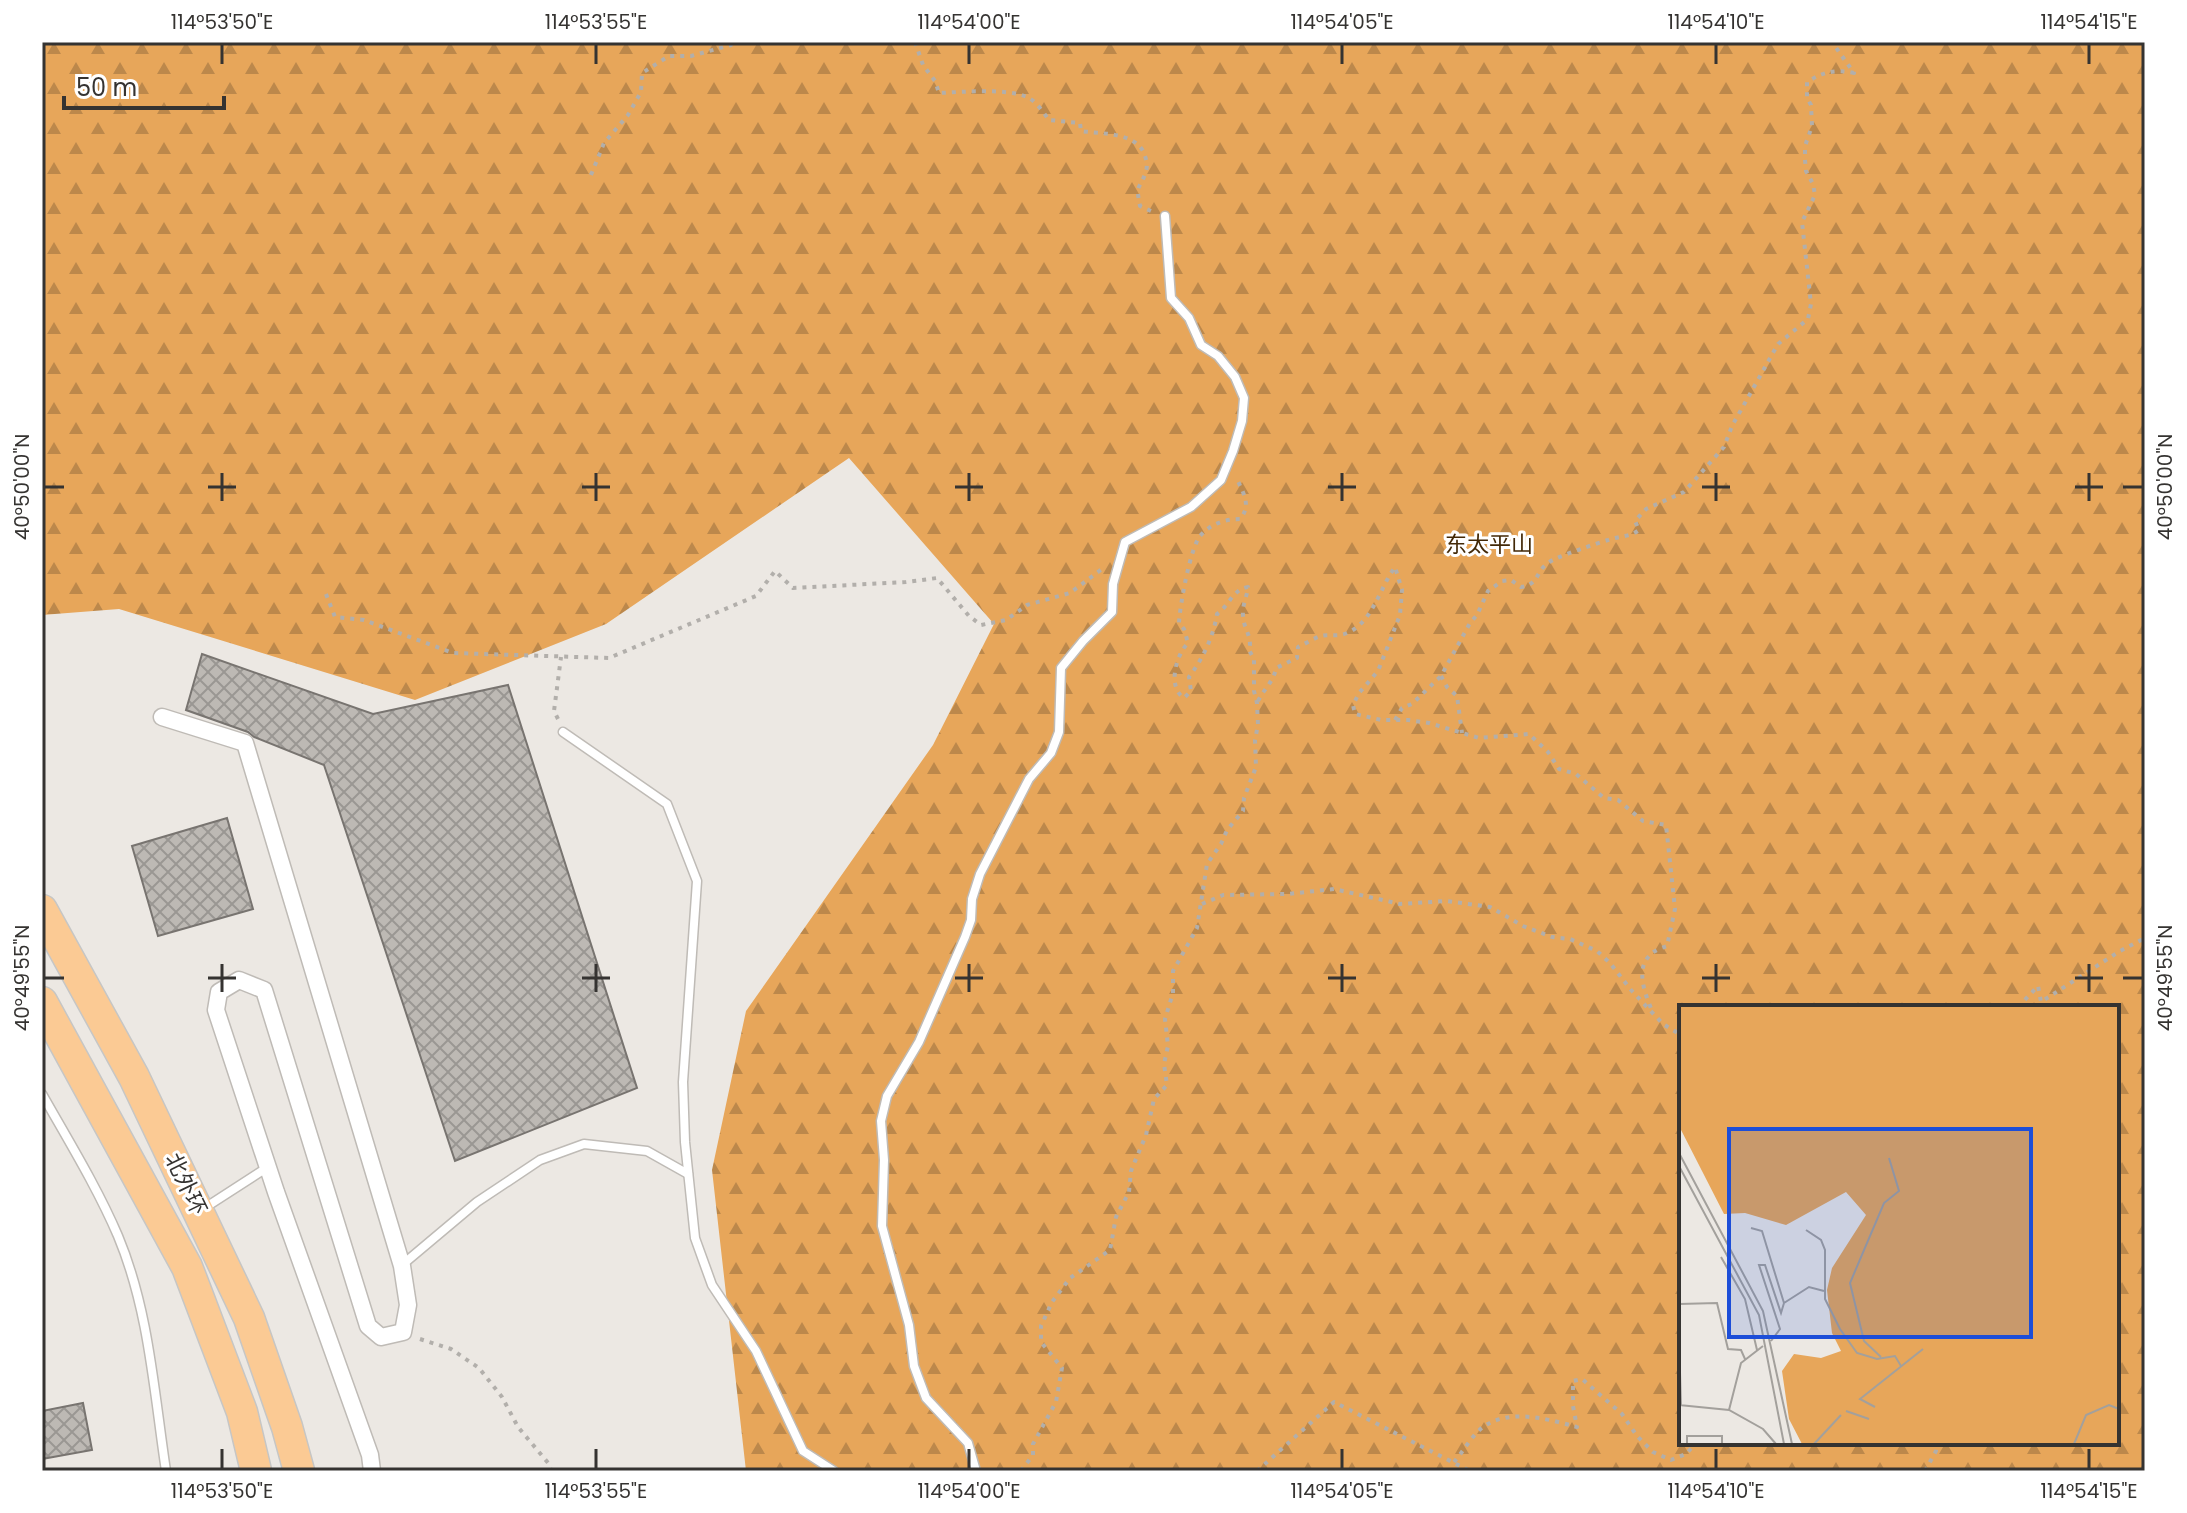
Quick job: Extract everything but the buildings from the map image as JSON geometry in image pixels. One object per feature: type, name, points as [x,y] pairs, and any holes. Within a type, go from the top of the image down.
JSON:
[{"type":"highway","name":"北外环","points":[[42,910],[134,1077],[249,1318],[299,1471]]},
{"type":"highway","name":"北外环","points":[[42,1002],[187,1267],[242,1412],[256,1471]]},
{"type":"street","points":[[162,717],[245,743],[402,1266],[408,1305],[403,1332],[381,1337],[368,1326],[264,990],[239,980],[219,992],[216,1010],[370,1455],[372,1471]]},
{"type":"lane","points":[[976,1471],[968,1443],[926,1398],[914,1366],[909,1325],[882,1226],[884,1160],[881,1121],[887,1096],[919,1042],[965,937],[980,874],[1029,779],[1051,753],[1059,732],[1061,668],[1112,612],[1113,584],[1125,542],[1191,507],[1221,480],[1233,451],[1242,421],[1244,398],[1235,377],[1218,356],[1201,345],[1189,318],[1171,298],[1165,216]]},
{"type":"lane","points":[[563,732],[667,804],[697,881],[683,1082],[695,1238],[712,1285],[756,1351],[803,1451],[834,1471]]},
{"type":"lane","points":[[42,1094],[118,1235],[133,1278],[148,1342],[166,1471]]},
{"type":"lane","points":[[402,1266],[477,1202],[540,1160],[584,1144],[647,1151],[688,1174]]},
{"type":"lane","points":[[199,1211],[268,1167]]},
{"type":"path","points":[[591,175],[604,143],[628,115],[641,92],[642,73],[669,56],[691,56],[731,45],[730,42]]},
{"type":"path","points":[[915,42],[923,65],[935,81],[939,93],[999,92],[1026,96],[1049,120],[1080,123],[1081,131],[1125,137],[1141,146],[1148,163],[1137,189],[1140,206],[1165,216]]},
{"type":"path","points":[[1395,720],[1402,708],[1412,704],[1441,676],[1488,591],[1502,581],[1511,580],[1521,587],[1530,585],[1549,562],[1609,539],[1634,534],[1639,530],[1635,521],[1646,509],[1684,492],[1724,447],[1732,426],[1778,344],[1808,319],[1811,304],[1802,222],[1815,195],[1805,160],[1805,146],[1812,126],[1807,82],[1822,73],[1841,70],[1854,73],[1832,42]]},
{"type":"path","points":[[1021,1471],[1033,1455],[1033,1444],[1056,1402],[1062,1368],[1041,1342],[1041,1326],[1052,1302],[1070,1278],[1110,1250],[1116,1217],[1129,1192],[1131,1171],[1146,1135],[1154,1099],[1167,1085],[1165,1019],[1173,993],[1173,971],[1197,928],[1207,864],[1227,830],[1243,811],[1244,798],[1256,767],[1258,725],[1254,659],[1249,650],[1251,642],[1242,612],[1248,587],[1242,588],[1217,614],[1202,660],[1189,677],[1191,691],[1184,698],[1178,696],[1174,686],[1180,651],[1188,643],[1179,623],[1196,545],[1201,535],[1214,524],[1240,519],[1244,514],[1246,495],[1237,479],[1225,470]]},
{"type":"path","points":[[326,594],[335,617],[364,620],[453,653],[609,658],[756,596],[775,571],[793,588],[937,578],[969,616],[981,625],[1006,620],[1027,605],[1070,593],[1120,558]]},
{"type":"path","points":[[1257,703],[1264,688],[1274,678],[1276,668],[1297,658],[1298,647],[1322,636],[1347,633],[1366,620],[1395,567],[1402,590],[1400,615],[1378,671],[1353,705],[1355,714],[1381,720],[1429,723],[1479,738],[1529,734],[1548,752],[1559,769],[1576,774],[1604,798],[1618,800],[1643,821],[1666,825],[1675,909],[1667,946],[1650,954],[1642,968],[1645,993],[1653,1013]]},
{"type":"path","points":[[561,657],[554,711],[563,732]]},
{"type":"path","points":[[1441,676],[1457,696],[1462,733]]},
{"type":"path","points":[[1202,904],[1223,895],[1288,894],[1334,889],[1400,904],[1447,901],[1490,907],[1523,926],[1552,937],[1570,939],[1597,951],[1663,1024],[1679,1034]]},
{"type":"path","points":[[2020,1005],[2038,986],[2041,1002],[2145,938]]},
{"type":"path","points":[[398,1333],[451,1349],[479,1368],[551,1471]]},
{"type":"path","points":[[1454,1462],[1482,1427],[1503,1419],[1526,1417],[1577,1427],[1573,1381],[1582,1379],[1622,1414],[1653,1452],[1671,1460],[1686,1454],[1694,1445]]},
{"type":"path","points":[[1257,1471],[1334,1402],[1470,1471]]},
{"type":"path","points":[[1925,1471],[1937,1445]]},
{"type":"green space","name":"东太平山","points":[[42,42],[2145,42],[2145,1471],[746,1471],[712,1170],[746,1011],[933,745],[994,624],[849,458],[606,624],[415,700],[119,609],[42,615]]}]
